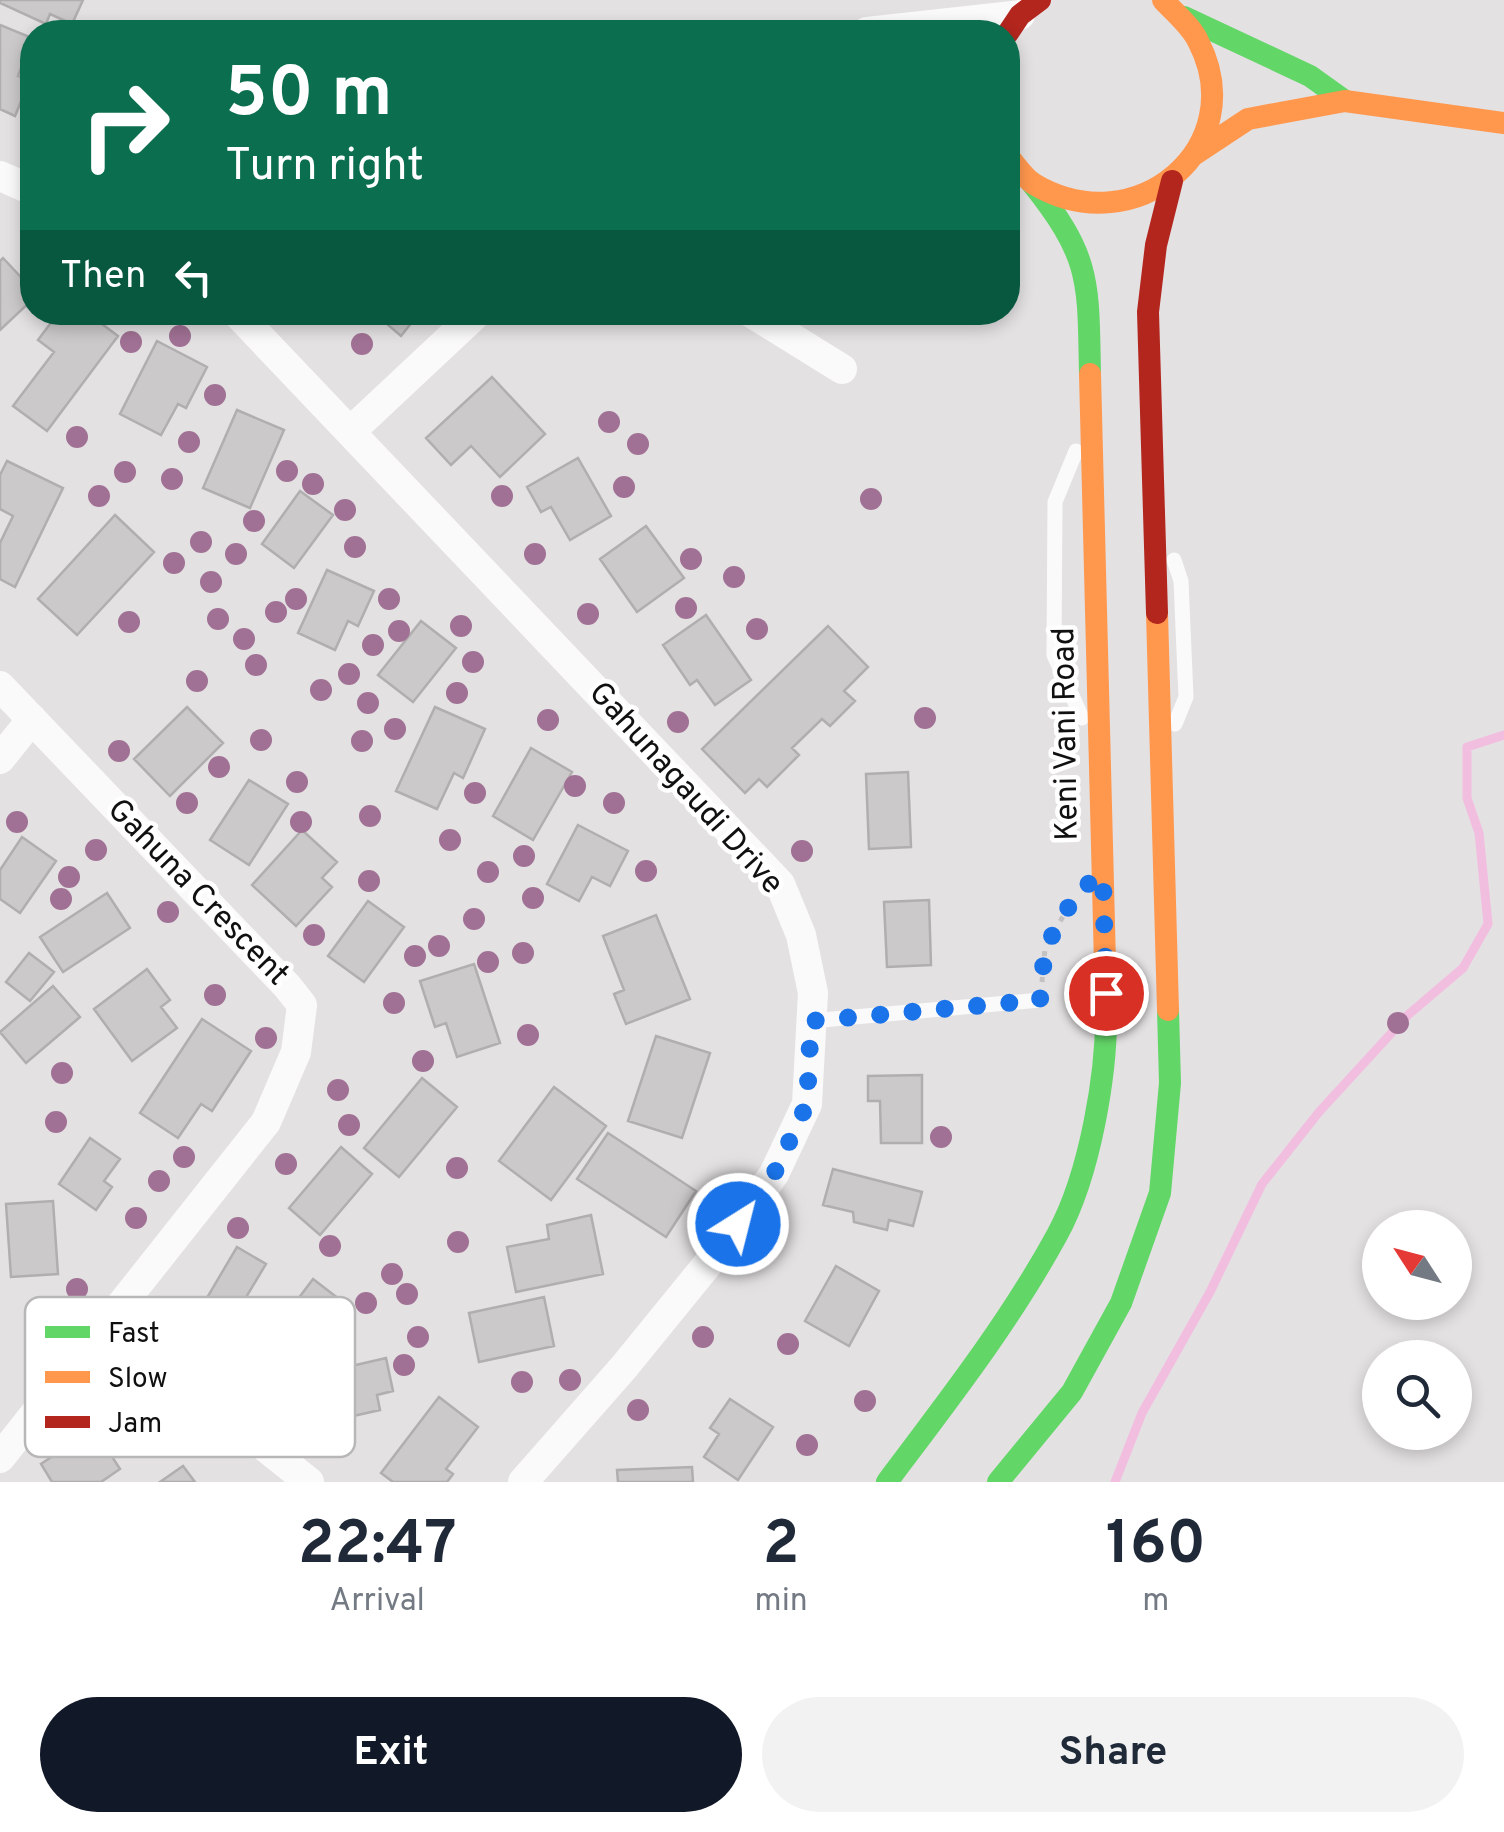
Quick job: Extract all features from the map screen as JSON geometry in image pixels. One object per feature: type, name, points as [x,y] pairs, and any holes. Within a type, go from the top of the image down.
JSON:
[{"type":"main road","points":[[1163,0],[1184,17],[1310,76],[1344,101]]},
{"type":"main road","points":[[1184,17],[1204,48],[1214,84],[1210,120],[1196,154]]},
{"type":"main road","points":[[1031,182],[1064,200],[1102,206],[1139,200],[1172,181],[1196,154],[1229,130],[1262,114],[1344,101],[1504,123]]},
{"type":"main road","name":"Keni Vani Road","points":[[887,1482],[975,1366],[1058,1232],[1092,1140],[1107,1032],[1088,284],[1082,254],[1070,231],[1020,170]]},
{"type":"main road","points":[[998,1482],[1072,1392],[1121,1302],[1160,1193],[1170,1084],[1148,312],[1156,245],[1172,181]]},
{"type":"street","points":[[954,20],[1027,10]]},
{"type":"street","name":"Gahunagaudi Drive","points":[[248,325],[780,884],[801,935],[813,993],[807,1104],[774,1174],[720,1249],[624,1367],[523,1482]]},
{"type":"street","points":[[350,432],[464,325]]},
{"type":"street","points":[[771,325],[842,369]]},
{"type":"street","name":"Gahuna Crescent","points":[[0,686],[302,1005],[296,1052],[266,1122],[127,1297]]},
{"type":"street","points":[[0,759],[32,719]]},
{"type":"street","name":"Gahuna Crescent","points":[[0,1458],[25,1426]]},
{"type":"street","points":[[278,1457],[309,1482]]},
{"type":"lane","points":[[1091,416],[1055,502],[1054,655],[1100,759]]},
{"type":"lane","points":[[811,1021],[1040,1000]]},
{"type":"path","points":[[1040,1000],[1045,948],[1079,889],[1103,876]]},
{"type":"building","points":[[83,0],[74,20],[50,14],[48,20],[37,20],[0,3]]},
{"type":"building","points":[[0,25],[20,33],[20,104],[15,116],[0,109]]},
{"type":"building","points":[[3,258],[20,276],[20,311],[0,330]]},
{"type":"building","points":[[49,325],[103,325],[118,336],[47,431],[13,406],[54,352],[38,340]]},
{"type":"building","points":[[388,325],[410,325],[401,336]]},
{"type":"building","points":[[157,341],[207,367],[186,408],[178,404],[161,435],[120,414]]},
{"type":"building","points":[[492,377],[545,434],[500,477],[471,446],[451,465],[426,438]]},
{"type":"building","points":[[237,410],[284,430],[250,508],[203,488]]},
{"type":"building","points":[[578,458],[611,516],[570,540],[551,507],[541,512],[527,487]]},
{"type":"building","points":[[7,461],[63,488],[15,587],[0,579],[0,543],[13,516],[0,509],[0,475]]},
{"type":"building","points":[[300,491],[333,515],[294,568],[262,544]]},
{"type":"building","points":[[115,515],[154,552],[77,635],[38,599]]},
{"type":"building","points":[[646,526],[684,578],[637,612],[600,559]]},
{"type":"building","points":[[327,570],[374,591],[358,626],[348,621],[335,650],[298,633]]},
{"type":"building","points":[[706,615],[751,680],[715,705],[697,680],[690,685],[663,645]]},
{"type":"building","points":[[421,621],[456,648],[413,702],[378,675]]},
{"type":"building","points":[[828,626],[868,667],[844,691],[855,701],[830,726],[822,719],[792,748],[799,755],[767,787],[759,779],[745,793],[702,749]]},
{"type":"building","points":[[187,707],[223,743],[170,796],[134,759]]},
{"type":"building","points":[[435,707],[485,729],[463,778],[454,773],[437,809],[396,791]]},
{"type":"building","points":[[531,748],[572,772],[533,840],[493,816]]},
{"type":"building","points":[[908,772],[911,847],[869,849],[866,774]]},
{"type":"building","points":[[249,780],[288,804],[249,865],[210,840]]},
{"type":"building","points":[[578,825],[628,851],[610,886],[592,877],[579,901],[547,884]]},
{"type":"building","points":[[302,830],[337,862],[322,878],[332,887],[296,926],[252,885]]},
{"type":"building","points":[[22,837],[56,861],[20,913],[0,899],[0,870]]},
{"type":"building","points":[[107,893],[130,928],[63,972],[40,937]]},
{"type":"building","points":[[929,900],[931,965],[887,967],[884,902]]},
{"type":"building","points":[[368,901],[404,927],[364,982],[328,956]]},
{"type":"building","points":[[656,915],[690,999],[626,1024],[614,994],[624,990],[603,936]]},
{"type":"building","points":[[29,953],[54,972],[30,1001],[6,982]]},
{"type":"building","points":[[474,964],[500,1043],[457,1057],[446,1023],[435,1027],[420,981]]},
{"type":"building","points":[[147,969],[170,1000],[161,1007],[177,1028],[132,1061],[94,1009]]},
{"type":"building","points":[[53,986],[80,1017],[26,1063],[0,1032]]},
{"type":"building","points":[[202,1019],[251,1051],[212,1111],[201,1104],[178,1138],[140,1113]]},
{"type":"building","points":[[656,1036],[710,1053],[682,1138],[628,1121]]},
{"type":"building","points":[[922,1075],[922,1143],[881,1143],[880,1101],[868,1101],[868,1076]]},
{"type":"building","points":[[422,1078],[457,1107],[399,1177],[364,1148]]},
{"type":"building","points":[[554,1087],[606,1126],[551,1200],[499,1161]]},
{"type":"building","points":[[608,1133],[696,1191],[666,1237],[577,1179]]},
{"type":"building","points":[[90,1138],[120,1159],[104,1181],[112,1187],[96,1210],[59,1184]]},
{"type":"building","points":[[341,1147],[372,1174],[320,1235],[289,1208]]},
{"type":"building","points":[[833,1169],[922,1192],[913,1226],[889,1220],[887,1230],[854,1222],[853,1212],[823,1205]]},
{"type":"building","points":[[53,1201],[58,1274],[11,1277],[6,1204]]},
{"type":"building","points":[[591,1215],[603,1274],[516,1292],[507,1247],[549,1239],[547,1225]]},
{"type":"building","points":[[237,1247],[266,1264],[246,1297],[208,1296]]},
{"type":"building","points":[[836,1266],[879,1291],[849,1346],[805,1321]]},
{"type":"building","points":[[313,1279],[336,1297],[299,1297]]},
{"type":"building","points":[[544,1297],[554,1346],[479,1362],[469,1313]]},
{"type":"building","points":[[386,1358],[393,1391],[377,1395],[380,1410],[355,1416],[355,1365]]},
{"type":"building","points":[[439,1397],[478,1427],[446,1469],[453,1474],[447,1482],[393,1482],[381,1473]]},
{"type":"building","points":[[730,1399],[773,1427],[738,1480],[704,1457],[719,1434],[710,1428]]},
{"type":"building","points":[[52,1457],[112,1457],[120,1469],[101,1482],[52,1482],[41,1464]]},
{"type":"building","points":[[183,1466],[195,1482],[160,1482]]},
{"type":"building","points":[[692,1467],[693,1482],[618,1482],[617,1470]]},
{"type":"waterway","points":[[1115,1482],[1142,1413],[1210,1292],[1262,1184],[1319,1112],[1408,1015],[1463,968],[1488,924],[1479,833],[1467,798],[1467,747],[1504,735]]},
{"type":"traffic: fast","points":[[1184,17],[1310,76],[1345,101]]},
{"type":"traffic: fast","points":[[1031,182],[1066,231],[1083,272],[1089,315],[1090,374]]},
{"type":"traffic: fast","points":[[887,1482],[998,1331],[1069,1211],[1095,1122],[1104,1060],[1106,1003]]},
{"type":"traffic: fast","points":[[998,1482],[1072,1392],[1121,1303],[1160,1193],[1170,1083],[1168,1010]]},
{"type":"traffic: slow","points":[[1020,171],[1034,184],[1073,200],[1110,202],[1145,193],[1175,175],[1197,148],[1210,116],[1211,80],[1195,35],[1163,0]]},
{"type":"traffic: slow","points":[[1195,154],[1248,119],[1345,101],[1504,123]]},
{"type":"traffic: slow","points":[[1090,374],[1106,1003]]},
{"type":"traffic: slow","points":[[1157,613],[1168,1010]]},
{"type":"traffic: jam","points":[[1017,20],[1040,0]]},
{"type":"traffic: jam","points":[[1157,613],[1148,312],[1156,245],[1172,181]]},
{"type":"route","points":[[738,1224],[774,1174],[807,1104],[811,1021],[1040,1000],[1045,948],[1079,889],[1103,876],[1106,993]]}]
